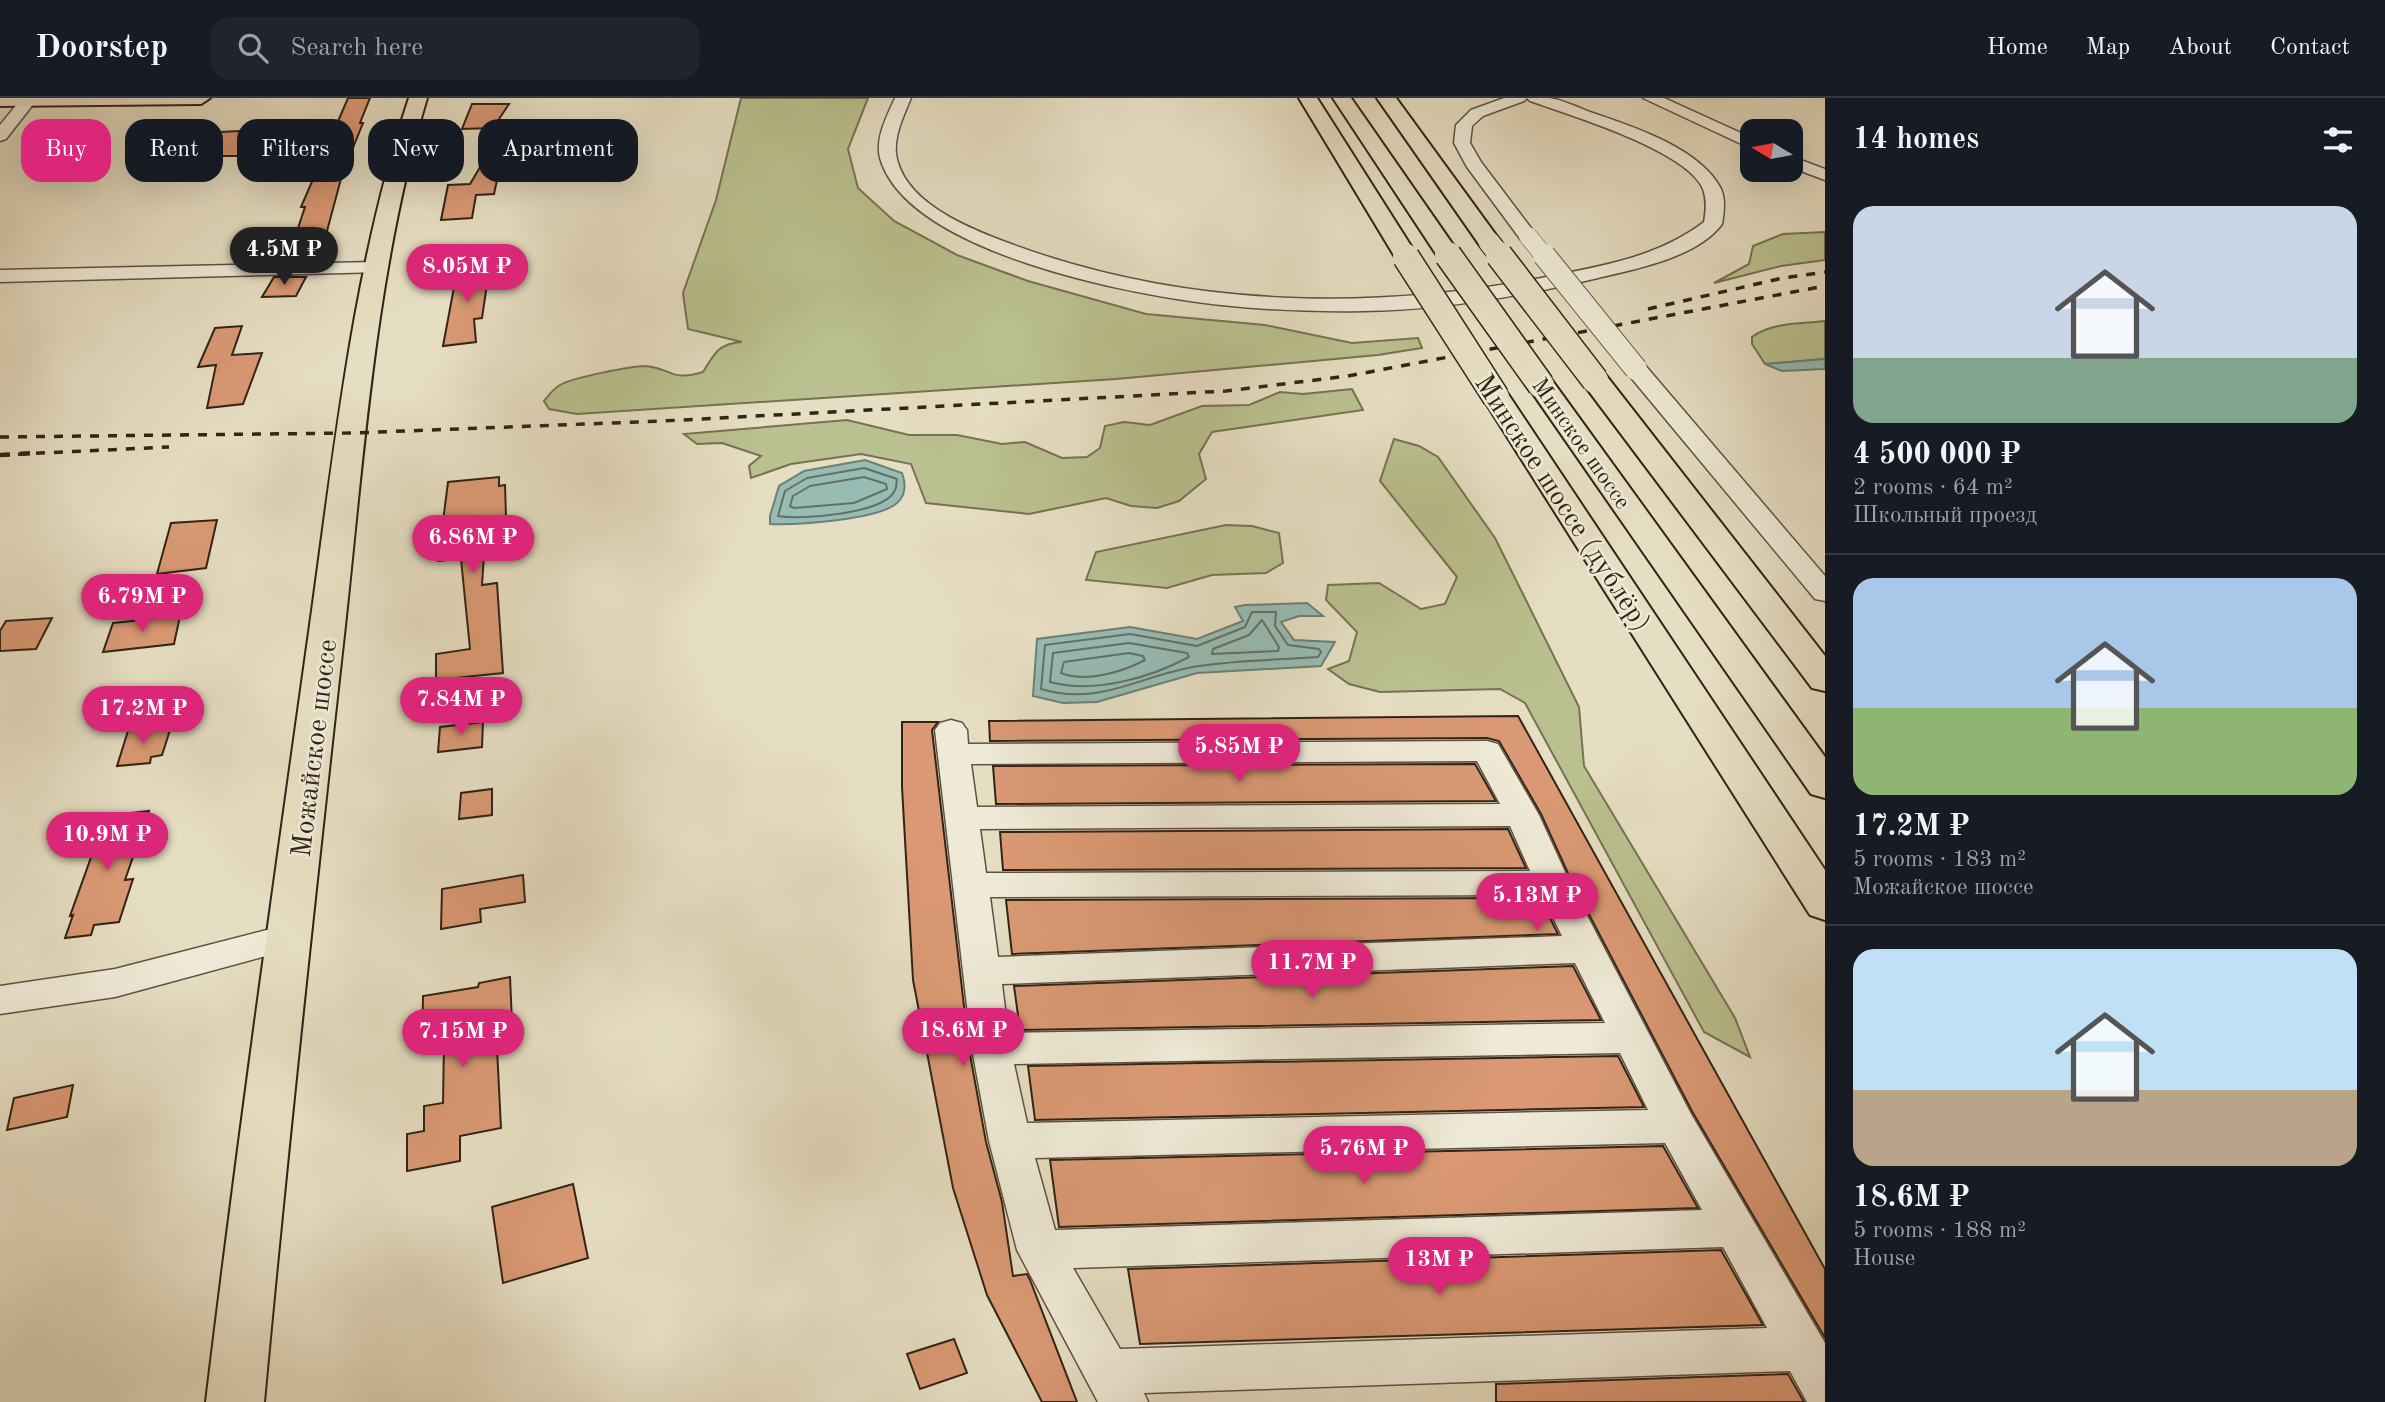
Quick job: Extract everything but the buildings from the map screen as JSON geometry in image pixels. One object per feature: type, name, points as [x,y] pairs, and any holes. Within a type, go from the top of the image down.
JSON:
[{"type":"main road","points":[[0,100],[201,98]]},
{"type":"main road","name":"Можайское шоссе","points":[[235,1402],[267,1105],[347,472],[376,268],[405,139],[418,98]]},
{"type":"main road","name":"Минское шоссе (дублёр)","points":[[1308,98],[1406,257],[1825,904]]},
{"type":"main road","name":"Минское шоссе","points":[[1342,98],[1446,252],[1825,785]]},
{"type":"main road","name":"Минское шоссе","points":[[1386,98],[1489,242],[1825,680]]},
{"type":"street","points":[[903,98],[890,131],[888,158],[902,186],[932,213],[980,239],[1035,260],[1093,276],[1166,290],[1241,300],[1336,305],[1395,305],[1480,296],[1544,285],[1642,262],[1691,243],[1713,224],[1715,203],[1711,184],[1691,165],[1661,146],[1622,129],[1535,98]]},
{"type":"street","points":[[1519,98],[1477,113],[1464,125],[1462,144],[1473,163],[1528,236],[1636,369],[1825,593]]},
{"type":"street","points":[[1651,98],[1740,139]]},
{"type":"street","points":[[0,136],[11,125],[15,113],[29,99]]},
{"type":"street","points":[[1803,166],[1825,175]]},
{"type":"street","points":[[0,276],[376,268]]},
{"type":"street","points":[[1803,1349],[1116,1387],[1039,1250],[1010,1141],[991,1049],[953,742],[1487,751],[1522,815],[1553,883],[1677,1126],[1733,1228],[1803,1349],[1825,1388]]},
{"type":"street","points":[[963,818],[1522,815]]},
{"type":"street","points":[[972,885],[1553,883]]},
{"type":"street","points":[[0,1000],[115,983],[290,937]]},
{"type":"street","points":[[983,971],[1587,949]]},
{"type":"street","points":[[991,1049],[1634,1038]]},
{"type":"street","points":[[1010,1141],[1677,1126]]},
{"type":"street","points":[[1039,1250],[1733,1228]]},
{"type":"green space","points":[[741,98],[868,98],[848,149],[858,188],[894,221],[957,255],[1028,281],[1146,314],[1265,325],[1352,343],[1418,338],[1422,348],[1378,355],[1116,379],[577,414],[549,409],[544,401],[555,388],[566,382],[645,366],[677,375],[692,375],[703,372],[722,347],[742,342],[688,329],[683,293],[716,200]]},
{"type":"green space","points":[[1825,232],[1825,260],[1781,266],[1714,283],[1749,264],[1753,246],[1783,234]]},
{"type":"green space","points":[[1825,321],[1825,359],[1765,364],[1752,344],[1752,337],[1768,329],[1787,324]]},
{"type":"green space","points":[[1352,389],[1363,410],[1212,432],[1199,454],[1206,479],[1179,501],[1157,508],[1131,506],[1106,498],[1029,514],[926,503],[911,464],[861,454],[791,464],[751,478],[749,466],[761,456],[722,443],[697,444],[684,434],[847,420],[909,435],[957,435],[1002,444],[1025,442],[1062,458],[1087,457],[1100,448],[1105,426],[1124,422],[1150,425],[1202,406],[1249,405],[1280,392],[1303,394]]},
{"type":"green space","points":[[1394,439],[1419,446],[1438,457],[1495,538],[1579,707],[1584,766],[1735,1018],[1750,1057],[1704,1032],[1525,703],[1500,689],[1380,692],[1349,684],[1328,669],[1349,661],[1357,632],[1326,600],[1328,585],[1379,583],[1421,609],[1445,604],[1457,577],[1380,481]]},
{"type":"green space","points":[[1226,525],[1252,526],[1279,533],[1283,563],[1266,573],[1212,575],[1167,588],[1086,580],[1096,552]]},
{"type":"water","points":[[1825,359],[1825,369],[1782,371],[1765,364]]},
{"type":"water","points":[[865,460],[902,473],[904,489],[897,503],[873,514],[855,517],[798,524],[770,524],[779,486],[804,471]]},
{"type":"water","points":[[1307,603],[1323,616],[1299,616],[1281,622],[1294,640],[1335,642],[1321,666],[1197,673],[1097,702],[1063,703],[1033,696],[1037,639],[1130,627],[1197,639],[1243,621],[1235,607]]},
{"type":"railway","points":[[1648,309],[1783,278],[1825,272]]},
{"type":"railway","points":[[0,437],[353,433],[663,421],[1226,391],[1348,376],[1825,286]]},
{"type":"railway","points":[[33,453],[0,455],[169,447]]}]
